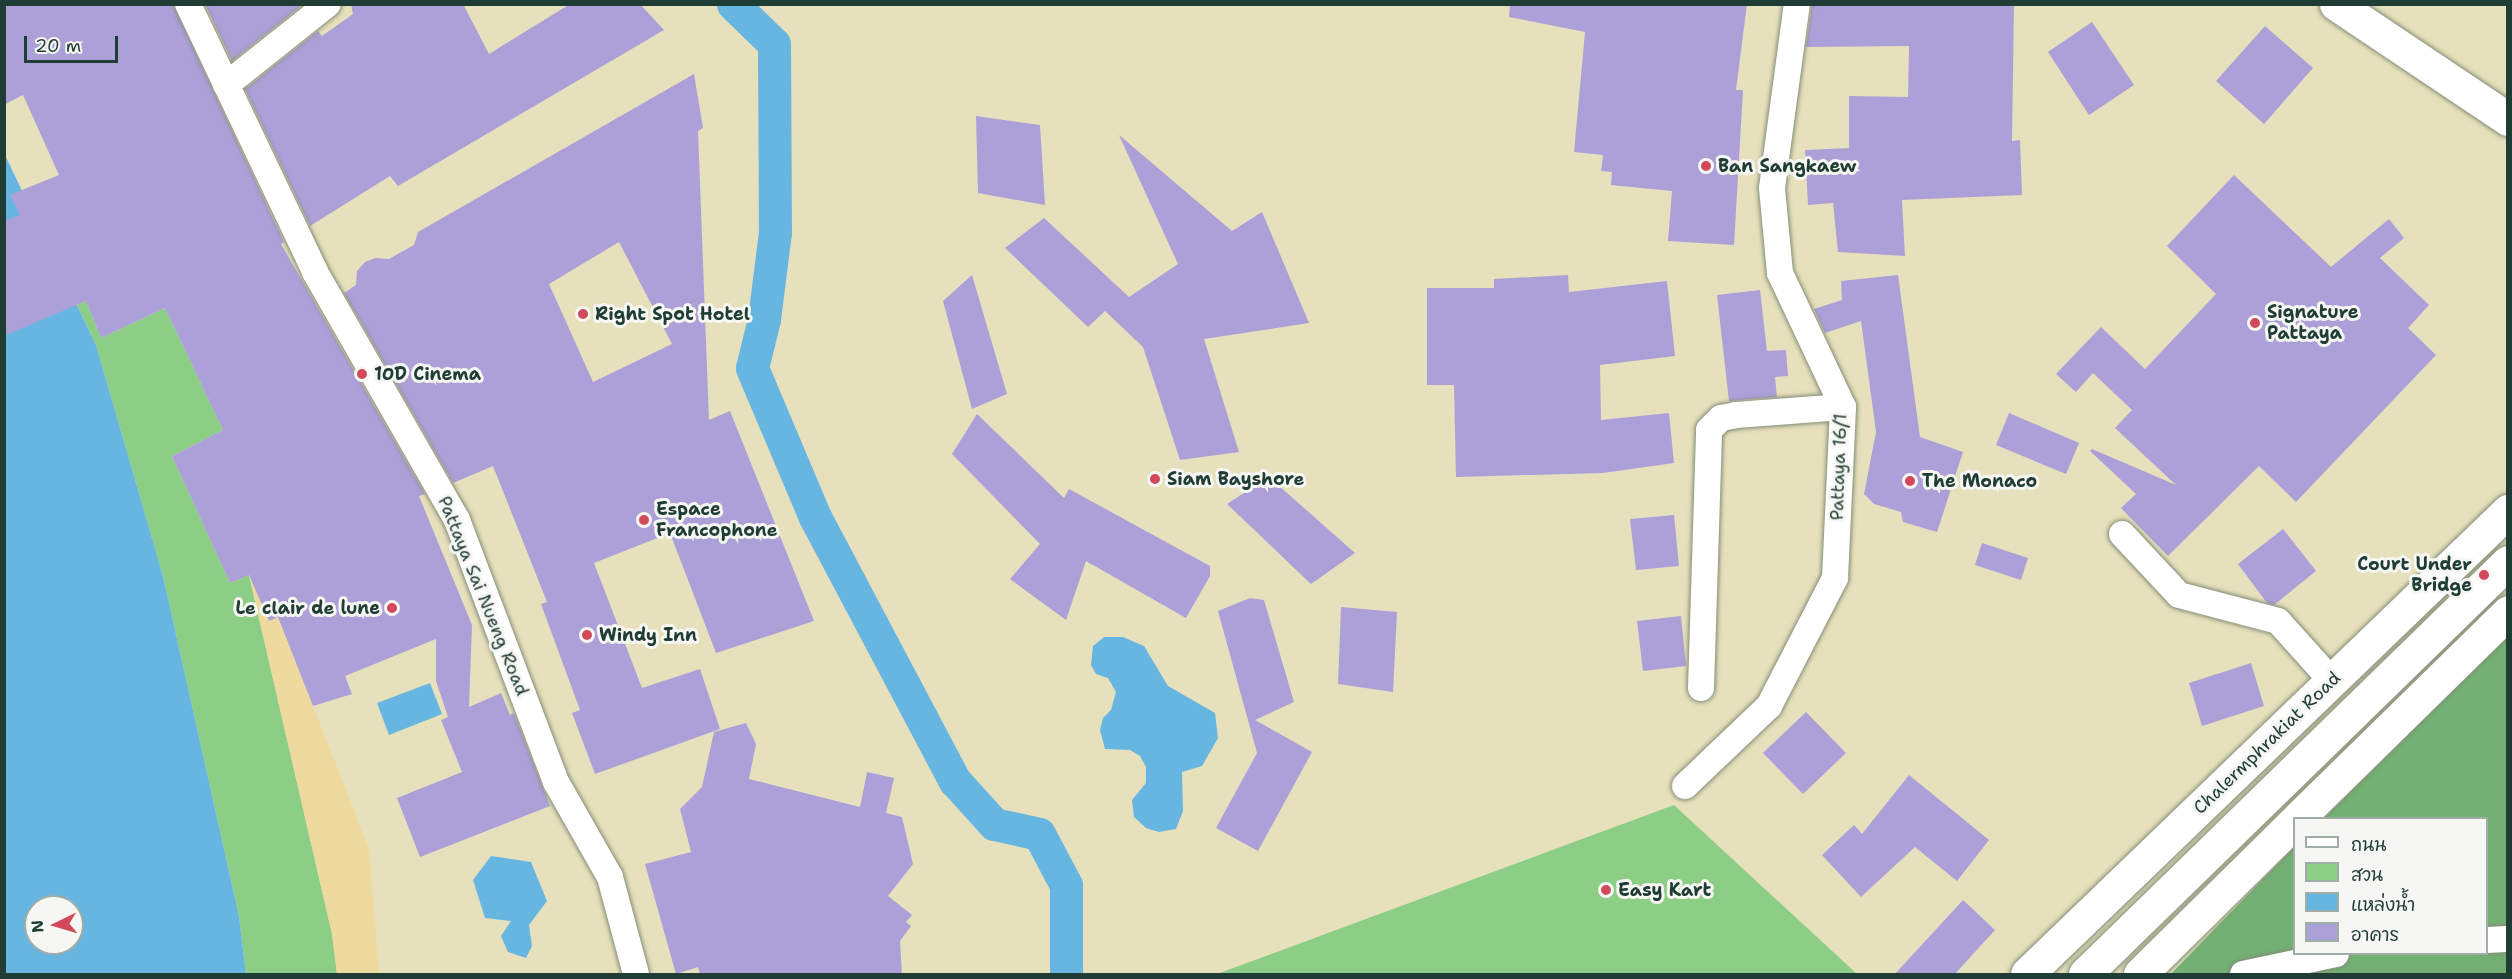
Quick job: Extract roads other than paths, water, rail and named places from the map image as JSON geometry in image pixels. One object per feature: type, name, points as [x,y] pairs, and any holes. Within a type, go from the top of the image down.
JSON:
[{"type":"street","name":"Pattaya Sai Nueng Road","points":[[188,4],[315,272],[457,520],[556,782],[610,877],[636,975]]},
{"type":"street","points":[[226,85],[328,4]]},
{"type":"street","name":"Pattaya 16/1","points":[[1685,786],[1769,706],[1835,578],[1843,407],[1780,273],[1772,188],[1797,4]]},
{"type":"street","points":[[2336,4],[2508,119]]},
{"type":"street","points":[[1701,688],[1709,430],[1721,418],[1736,415],[1843,407]]},
{"type":"street","name":"Chalermphrakiat Road","points":[[2027,975],[2508,511]]},
{"type":"street","points":[[2122,534],[2179,595],[2278,621],[2332,681]]},
{"type":"street","points":[[2085,975],[2508,562]]},
{"type":"street","points":[[2300,817],[2508,612]]},
{"type":"street","points":[[2140,975],[2293,824]]},
{"type":"street","points":[[2488,940],[2508,939]]},
{"type":"street","points":[[2243,975],[2332,955]]},
{"type":"water","points":[[4,153],[96,345],[163,576],[239,916],[246,974],[5,974]]},
{"type":"water","points":[[1104,637],[1123,637],[1144,646],[1168,686],[1215,713],[1218,738],[1202,766],[1182,772],[1183,811],[1176,829],[1159,832],[1146,828],[1134,817],[1132,800],[1146,783],[1146,767],[1140,756],[1130,750],[1105,749],[1100,730],[1103,718],[1111,710],[1116,692],[1108,678],[1096,674],[1091,665],[1093,646]]},
{"type":"water","points":[[430,683],[442,714],[389,735],[377,703]]},
{"type":"water","points":[[491,856],[531,862],[547,901],[529,925],[532,946],[526,958],[508,952],[501,936],[511,921],[485,918],[473,880]]},
{"type":"waterway","points":[[733,4],[774,44],[775,232],[764,319],[752,368],[815,517],[955,781],[994,824],[1039,834],[1066,885],[1066,974]]},
{"type":"place","name":"Ban Sangkaew","points":[[1706,166]]},
{"type":"place","name":"Right Spot Hotel","points":[[583,314]]},
{"type":"place","name":"Signature Pattaya","points":[[2255,323]]},
{"type":"place","name":"10D Cinema","points":[[362,374]]},
{"type":"place","name":"Siam Bayshore","points":[[1155,479]]},
{"type":"place","name":"The Monaco","points":[[1910,481]]},
{"type":"place","name":"Espace Francophone","points":[[644,520]]},
{"type":"place","name":"Court Under Bridge","points":[[2484,575]]},
{"type":"place","name":"Le clair de lune","points":[[392,608]]},
{"type":"place","name":"Windy Inn","points":[[587,635]]},
{"type":"place","name":"Easy Kart","points":[[1606,890]]}]
